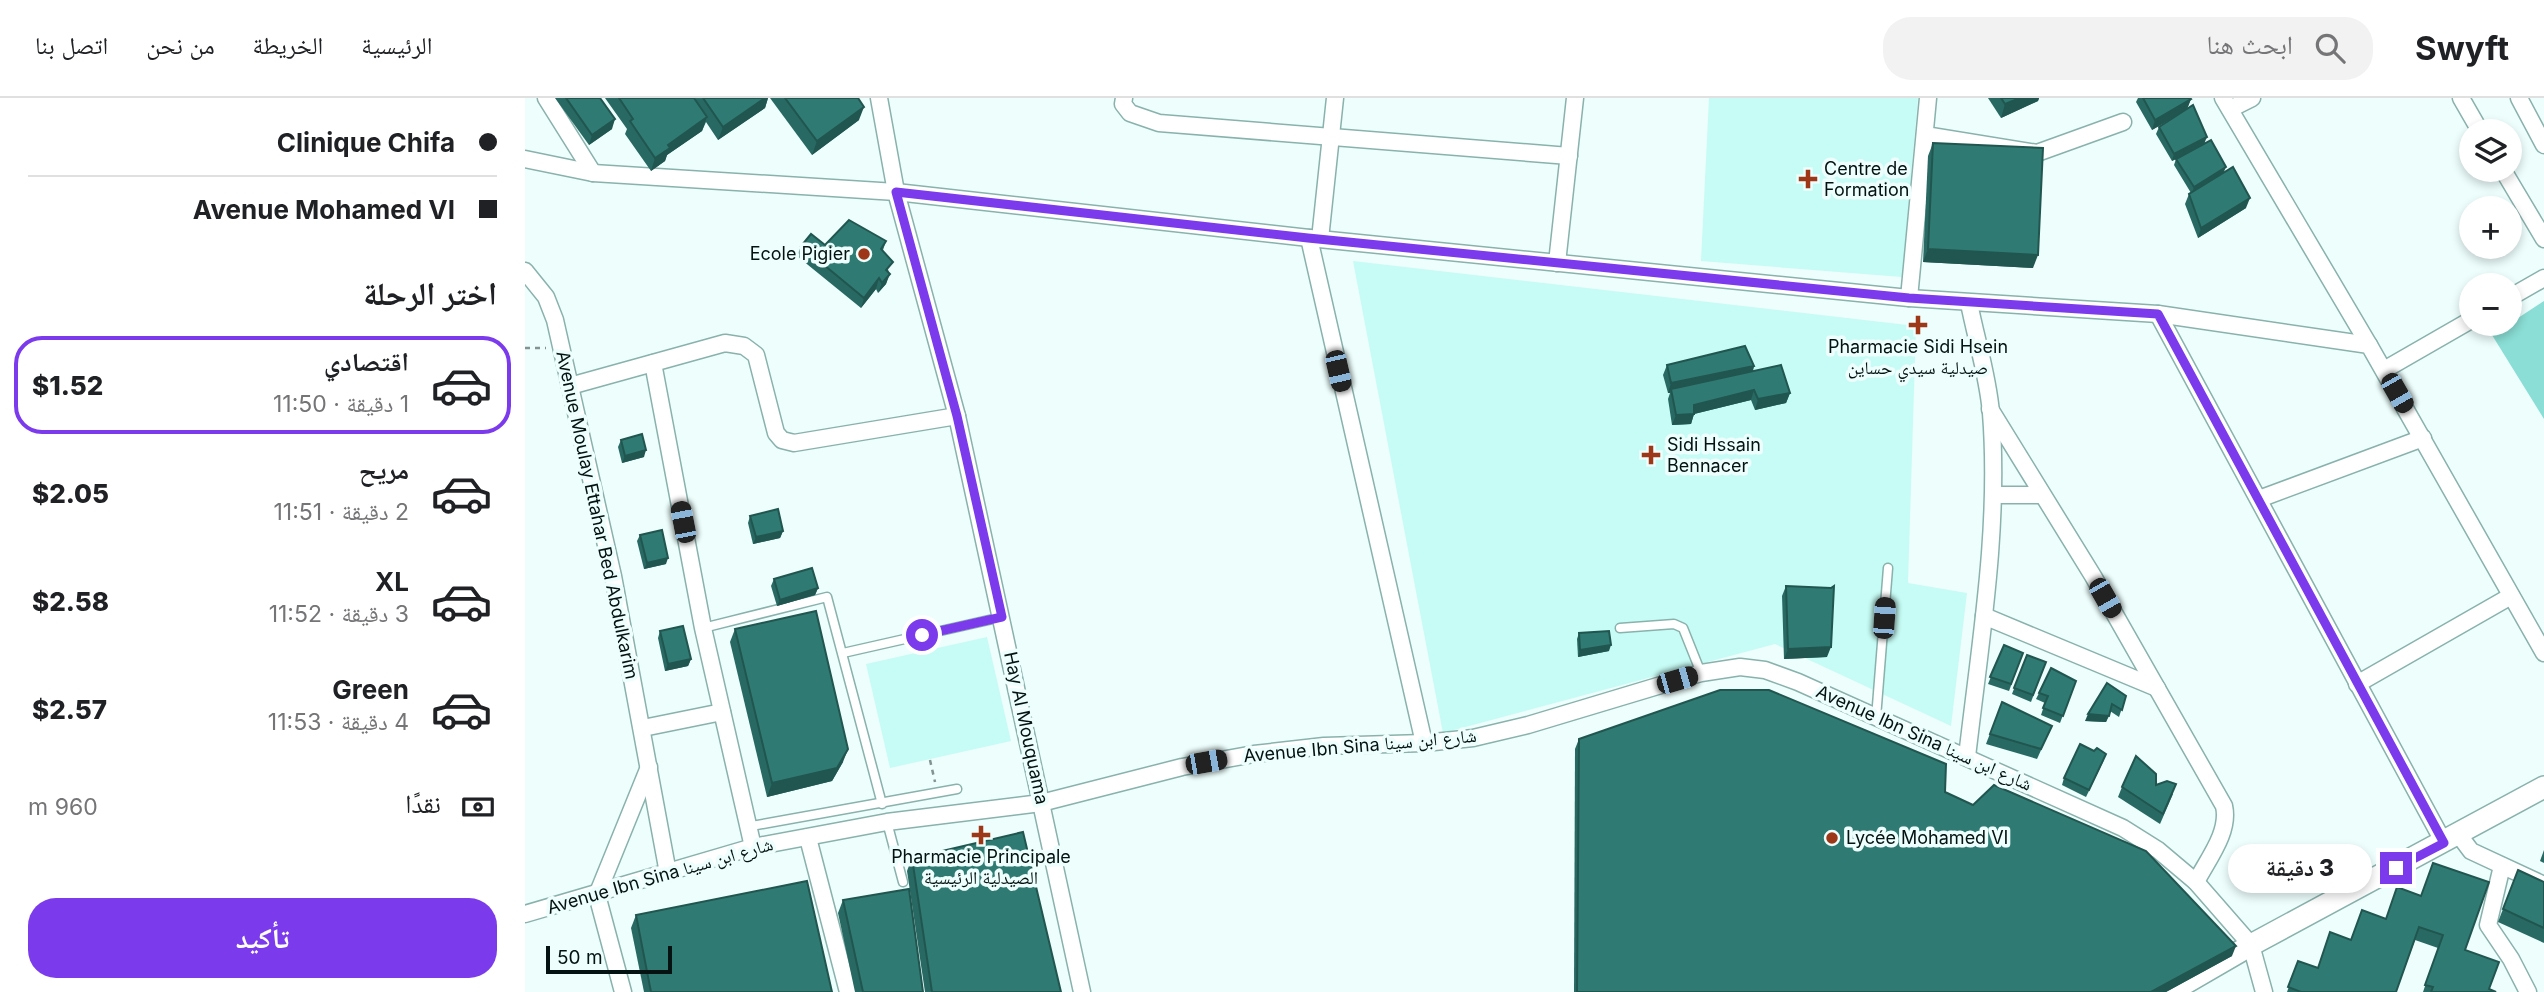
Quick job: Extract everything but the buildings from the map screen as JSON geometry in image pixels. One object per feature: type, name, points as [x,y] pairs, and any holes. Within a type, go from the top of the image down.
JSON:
[{"type":"main road","points":[[2170,992],[2251,945],[2544,787]]},
{"type":"street","points":[[546,98],[593,173]]},
{"type":"street","name":"Hay Al Mouquama","points":[[879,98],[896,192],[957,416],[1082,992]]},
{"type":"street","points":[[1124,98],[1123,104],[1130,113],[1159,123],[1569,156]]},
{"type":"street","points":[[1335,98],[1314,239],[1424,744]]},
{"type":"street","points":[[1557,263],[1575,98]]},
{"type":"street","points":[[1909,298],[1928,98]]},
{"type":"street","points":[[2252,98],[2227,104],[2384,370],[2544,653]]},
{"type":"street","points":[[2461,98],[2473,119]]},
{"type":"street","points":[[2519,98],[2544,145]]},
{"type":"street","points":[[1924,135],[2037,153],[2123,122]]},
{"type":"street","points":[[525,159],[593,173],[896,192],[1314,239],[1909,298],[2158,314],[2369,345]]},
{"type":"street","points":[[2510,182],[2544,239]]},
{"type":"street","name":"Avenue Moulay Ettahar Bed Abdulkarim","points":[[525,271],[546,297],[555,320],[613,576],[668,873]]},
{"type":"street","points":[[2522,291],[2544,278]]},
{"type":"street","points":[[1967,757],[1984,616],[1994,495],[1990,409],[1969,303]]},
{"type":"street","points":[[2158,314],[2357,684],[2451,839],[2544,885]]},
{"type":"street","points":[[2384,370],[2459,327]]},
{"type":"street","points":[[570,386],[725,343],[744,346],[756,355],[776,433],[782,440],[794,443],[957,416]]},
{"type":"street","points":[[653,363],[703,628],[746,827],[753,847]]},
{"type":"street","points":[[1990,409],[2092,576],[2224,806],[2225,828],[2196,882]]},
{"type":"street","points":[[2259,499],[2423,438]]},
{"type":"street","points":[[1994,495],[2042,495]]},
{"type":"street","points":[[2357,684],[2511,596]]},
{"type":"street","points":[[1984,616],[2157,688]]},
{"type":"street","name":"Avenue Ibn Sina شارع ابن سينا","points":[[525,914],[753,847],[887,822],[1041,803],[1182,767],[1254,754],[1324,746],[1424,744],[1473,738],[1528,725],[1702,673],[1740,667],[1765,670],[1798,682],[2123,828],[2158,850],[2196,882],[2251,945]]},
{"type":"street","points":[[643,728],[722,712]]},
{"type":"street","points":[[623,992],[597,895],[649,767]]},
{"type":"street","points":[[808,838],[848,992]]},
{"type":"street","points":[[2502,866],[2488,925],[2511,958],[2528,992]]},
{"type":"street","points":[[2251,945],[2264,992]]},
{"type":"lane","points":[[1876,718],[1888,568]]},
{"type":"lane","points":[[703,628],[827,597],[882,804]]},
{"type":"lane","points":[[843,653],[1002,617]]},
{"type":"lane","points":[[1620,628],[1674,624],[1683,628],[1702,673]]},
{"type":"lane","points":[[746,827],[957,789]]},
{"type":"lane","points":[[887,822],[903,883]]},
{"type":"path","points":[[525,348],[560,349]]},
{"type":"path","points":[[930,760],[937,792]]},
{"type":"shaded area","name":"Centre de Formation","points":[[1709,98],[1918,98],[1902,277],[1701,261]]},
{"type":"shaded area","name":"Sidi Hssain Bennacer","points":[[1353,261],[1916,326],[1908,583],[1967,593],[1951,726],[1775,644],[1443,733]]},
{"type":"shaded area","points":[[2544,301],[2544,419],[2493,336],[2522,336],[2522,315]]},
{"type":"shaded area","points":[[987,637],[1011,741],[890,768],[866,664]]},
{"type":"place","name":"Centre de Formation","points":[[1808,179]]},
{"type":"place","name":"Ecole Pigier","points":[[864,254]]},
{"type":"place","name":"Pharmacie Sidi Hsein صيدلية سيدي حساين","points":[[1918,325]]},
{"type":"place","name":"Sidi Hssain Bennacer","points":[[1651,455]]},
{"type":"place","name":"Pharmacie Principale الصيدلية الرئيسية","points":[[981,835]]},
{"type":"place","name":"Lycée Mohamed VI","points":[[1832,838]]},
{"type":"route","points":[[922,635],[1002,617],[957,416],[896,192],[1308,238],[1909,298],[2158,314],[2444,843],[2396,868]]}]
